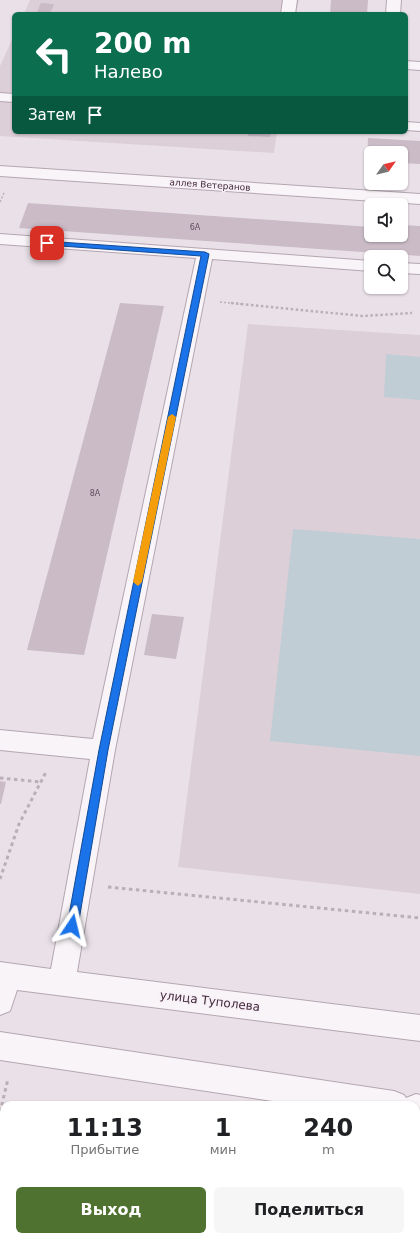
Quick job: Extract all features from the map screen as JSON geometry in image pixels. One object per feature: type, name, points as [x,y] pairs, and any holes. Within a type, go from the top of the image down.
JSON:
[{"type":"street","points":[[288,12],[290,0]]},
{"type":"street","points":[[393,12],[394,0]]},
{"type":"street","points":[[408,65],[420,66]]},
{"type":"street","points":[[0,98],[12,98]]},
{"type":"street","points":[[408,126],[420,127]]},
{"type":"street","name":"аллея Ветеранов","points":[[0,171],[420,199]]},
{"type":"street","points":[[0,239],[364,265]]},
{"type":"street","points":[[62,982],[104,750],[205,254]]},
{"type":"street","points":[[408,268],[420,269]]},
{"type":"street","points":[[0,740],[104,750]]},
{"type":"street","points":[[0,1002],[4,975]]},
{"type":"street","name":"улица Туполева","points":[[4,975],[420,1028]]},
{"type":"street","points":[[0,1046],[367,1101]]},
{"type":"path","points":[[196,300],[362,316],[412,313]]},
{"type":"path","points":[[0,879],[19,824],[60,746]]},
{"type":"path","points":[[0,778],[41,782]]},
{"type":"path","points":[[80,884],[420,918]]},
{"type":"shaded area","points":[[30,0],[299,0],[296,12],[25,12]]},
{"type":"shaded area","points":[[12,39],[12,134],[277,134],[274,153],[0,136],[0,66]]},
{"type":"shaded area","points":[[248,324],[420,335],[420,894],[178,867]]},
{"type":"shaded area","points":[[386,354],[420,357],[420,400],[384,397]]},
{"type":"shaded area","points":[[293,529],[420,539],[420,756],[270,741]]},
{"type":"building","points":[[331,0],[368,0],[367,12],[330,12]]},
{"type":"building","points":[[41,3],[54,4],[51,12],[37,12]]},
{"type":"building","points":[[248,134],[271,134],[270,137],[248,136]]},
{"type":"building","points":[[368,138],[420,141],[420,164],[408,163],[408,146],[368,146]]},
{"type":"building","points":[[28,203],[364,227],[364,242],[408,242],[408,225],[420,226],[420,256],[408,255],[408,250],[364,250],[364,252],[19,228]]},
{"type":"building","points":[[120,303],[164,306],[84,655],[27,650]]},
{"type":"building","points":[[152,614],[184,617],[176,659],[144,655]]},
{"type":"building","points":[[0,781],[6,782],[1,804],[0,804]]},
{"type":"slow traffic","points":[[138,582],[172,417]]},
{"type":"route","points":[[47,243],[205,254],[104,750],[72,926]]}]
